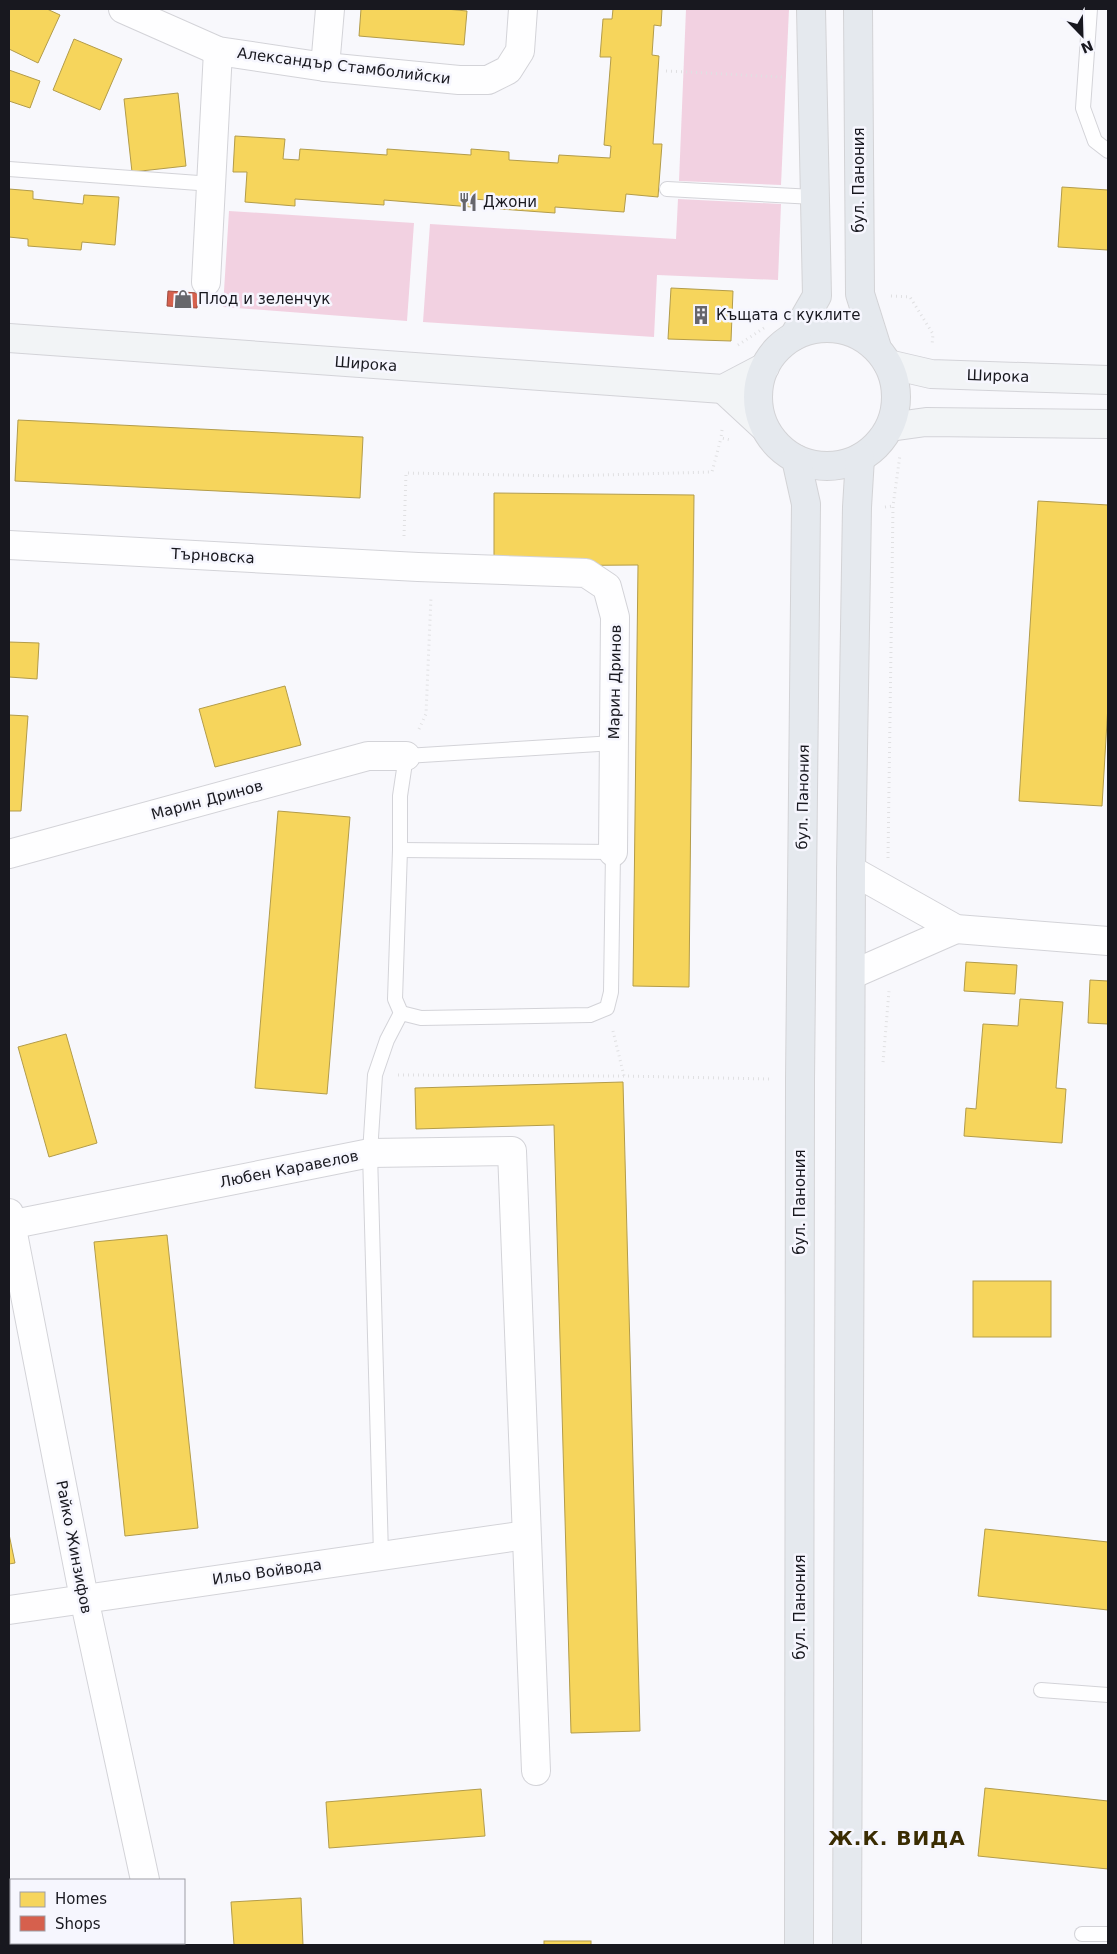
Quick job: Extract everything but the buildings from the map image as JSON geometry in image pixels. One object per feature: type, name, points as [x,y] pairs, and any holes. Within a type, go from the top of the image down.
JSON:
[{"type":"main road","name":"бул. Панония","points":[[794,336],[816,296],[811,9]]},
{"type":"main road","name":"бул. Панония","points":[[858,9],[860,294],[883,356],[895,378],[896,412],[890,427],[878,445],[860,458],[844,464],[828,466],[811,465],[796,459],[777,445],[764,426],[758,396],[765,367],[772,354],[794,336],[811,330],[829,328],[846,330],[863,337],[883,356]]},
{"type":"main road","name":"Широка","points":[[9,338],[724,389]]},
{"type":"main road","name":"Широка","points":[[883,356],[931,374],[1108,380]]},
{"type":"main road","points":[[764,426],[724,389],[765,367]]},
{"type":"main road","points":[[890,427],[926,422],[1108,424]]},
{"type":"main road","points":[[847,1945],[851,870],[857,507],[860,458]]},
{"type":"main road","name":"бул. Панония","points":[[796,459],[806,504],[800,1080],[799,1945]]},
{"type":"street","name":"Александър Стамболийски","points":[[123,9],[218,51],[325,67],[459,80],[488,80],[508,70],[520,51],[523,9]]},
{"type":"street","points":[[325,67],[330,9]]},
{"type":"street","points":[[206,282],[218,51]]},
{"type":"street","name":"Търновска","points":[[9,545],[418,567]]},
{"type":"street","name":"Марин Дринов","points":[[418,567],[586,573],[608,587],[615,617],[613,852]]},
{"type":"street","name":"Марин Дринов","points":[[9,854],[368,756],[406,756]]},
{"type":"street","points":[[851,870],[956,929],[1108,941]]},
{"type":"street","points":[[851,975],[956,929]]},
{"type":"street","points":[[370,1153],[512,1151],[536,1771]]},
{"type":"street","name":"Любен Каравелов","points":[[10,1221],[370,1153]]},
{"type":"street","name":"Райко Жинзифов","points":[[10,1221],[84,1598],[146,1879]]},
{"type":"street","name":"Ильо Войвода","points":[[9,1610],[526,1535]]},
{"type":"lane","points":[[1090,9],[1083,108],[1095,141],[1108,151]]},
{"type":"lane","points":[[9,169],[212,184]]},
{"type":"lane","points":[[667,189],[814,197]]},
{"type":"lane","points":[[400,850],[613,852],[611,992],[607,1008],[590,1015],[421,1018],[401,1013],[395,999],[400,796],[406,756],[614,743]]},
{"type":"lane","name":"Любен Каравелов","points":[[370,1153],[375,1075],[387,1040],[401,1013]]},
{"type":"lane","points":[[370,1153],[381,1555]]},
{"type":"lane","points":[[1041,1690],[1108,1695]]},
{"type":"lane","points":[[1082,1934],[1108,1934]]},
{"type":"path","points":[[666,71],[813,79]]},
{"type":"path","points":[[860,294],[910,296],[933,334],[931,374]]},
{"type":"path","points":[[735,347],[767,326]]},
{"type":"path","points":[[406,756],[426,714],[432,600],[404,536],[406,472],[566,476],[712,472],[721,438],[724,389]]},
{"type":"path","points":[[721,438],[740,441]]},
{"type":"path","points":[[888,891],[893,506],[900,454]]},
{"type":"path","points":[[850,1077],[882,1074],[892,957]]},
{"type":"path","points":[[607,1008],[624,1076]]},
{"type":"path","points":[[375,1075],[624,1076],[800,1080]]},
{"type":"shaded area","points":[[686,9],[789,9],[781,185],[679,181]]},
{"type":"shaded area","points":[[678,199],[781,204],[778,280],[657,275],[654,337],[423,322],[430,224],[676,239]]},
{"type":"shaded area","points":[[229,211],[414,223],[407,321],[223,307]]},
{"type":"place","name":"Джони","points":[[468,202]]},
{"type":"place","name":"Плод и зеленчук","points":[[183,299]]},
{"type":"place","name":"Къщата с куклите","points":[[701,315]]},
{"type":"district","name":"Ж.К. ВИДА","points":[[897,1838]]}]
